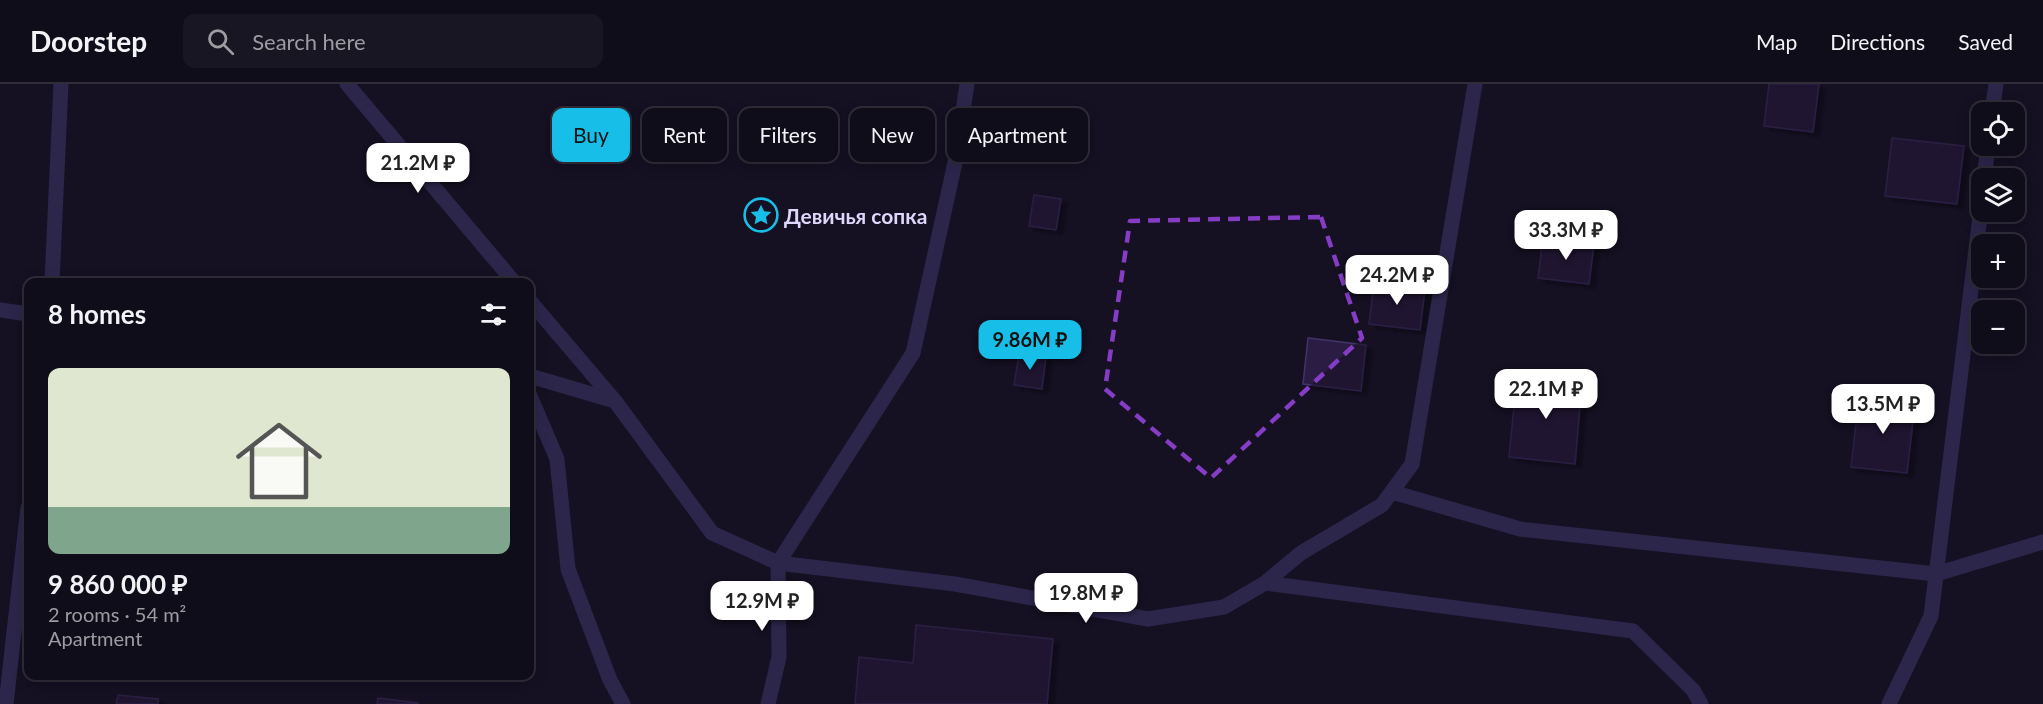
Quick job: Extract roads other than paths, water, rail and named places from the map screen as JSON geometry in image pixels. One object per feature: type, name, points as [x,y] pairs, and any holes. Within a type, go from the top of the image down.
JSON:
[{"type":"street","points":[[52,278],[61,84]]},
{"type":"street","points":[[347,84],[510,278]]},
{"type":"street","points":[[768,704],[779,657],[778,563],[912,353],[956,158],[967,84]]},
{"type":"street","points":[[534,306],[615,401],[712,533],[778,563],[955,584],[1148,619],[1224,607],[1266,584],[1301,553],[1382,505],[1412,464],[1475,84]]},
{"type":"street","points":[[1993,102],[1996,84]]},
{"type":"street","points":[[1888,704],[1931,616],[1979,222]]},
{"type":"street","points":[[0,310],[24,313]]},
{"type":"street","points":[[534,377],[615,401]]},
{"type":"street","points":[[534,405],[557,459],[568,569],[610,680],[623,704]]},
{"type":"street","points":[[1392,492],[1520,529],[1936,574],[2043,542]]},
{"type":"street","points":[[6,704],[24,543]]},
{"type":"street","points":[[1266,584],[1633,631],[1693,690],[1701,704]]},
{"type":"place","name":"Девичья сопка","points":[[761,215]]}]
